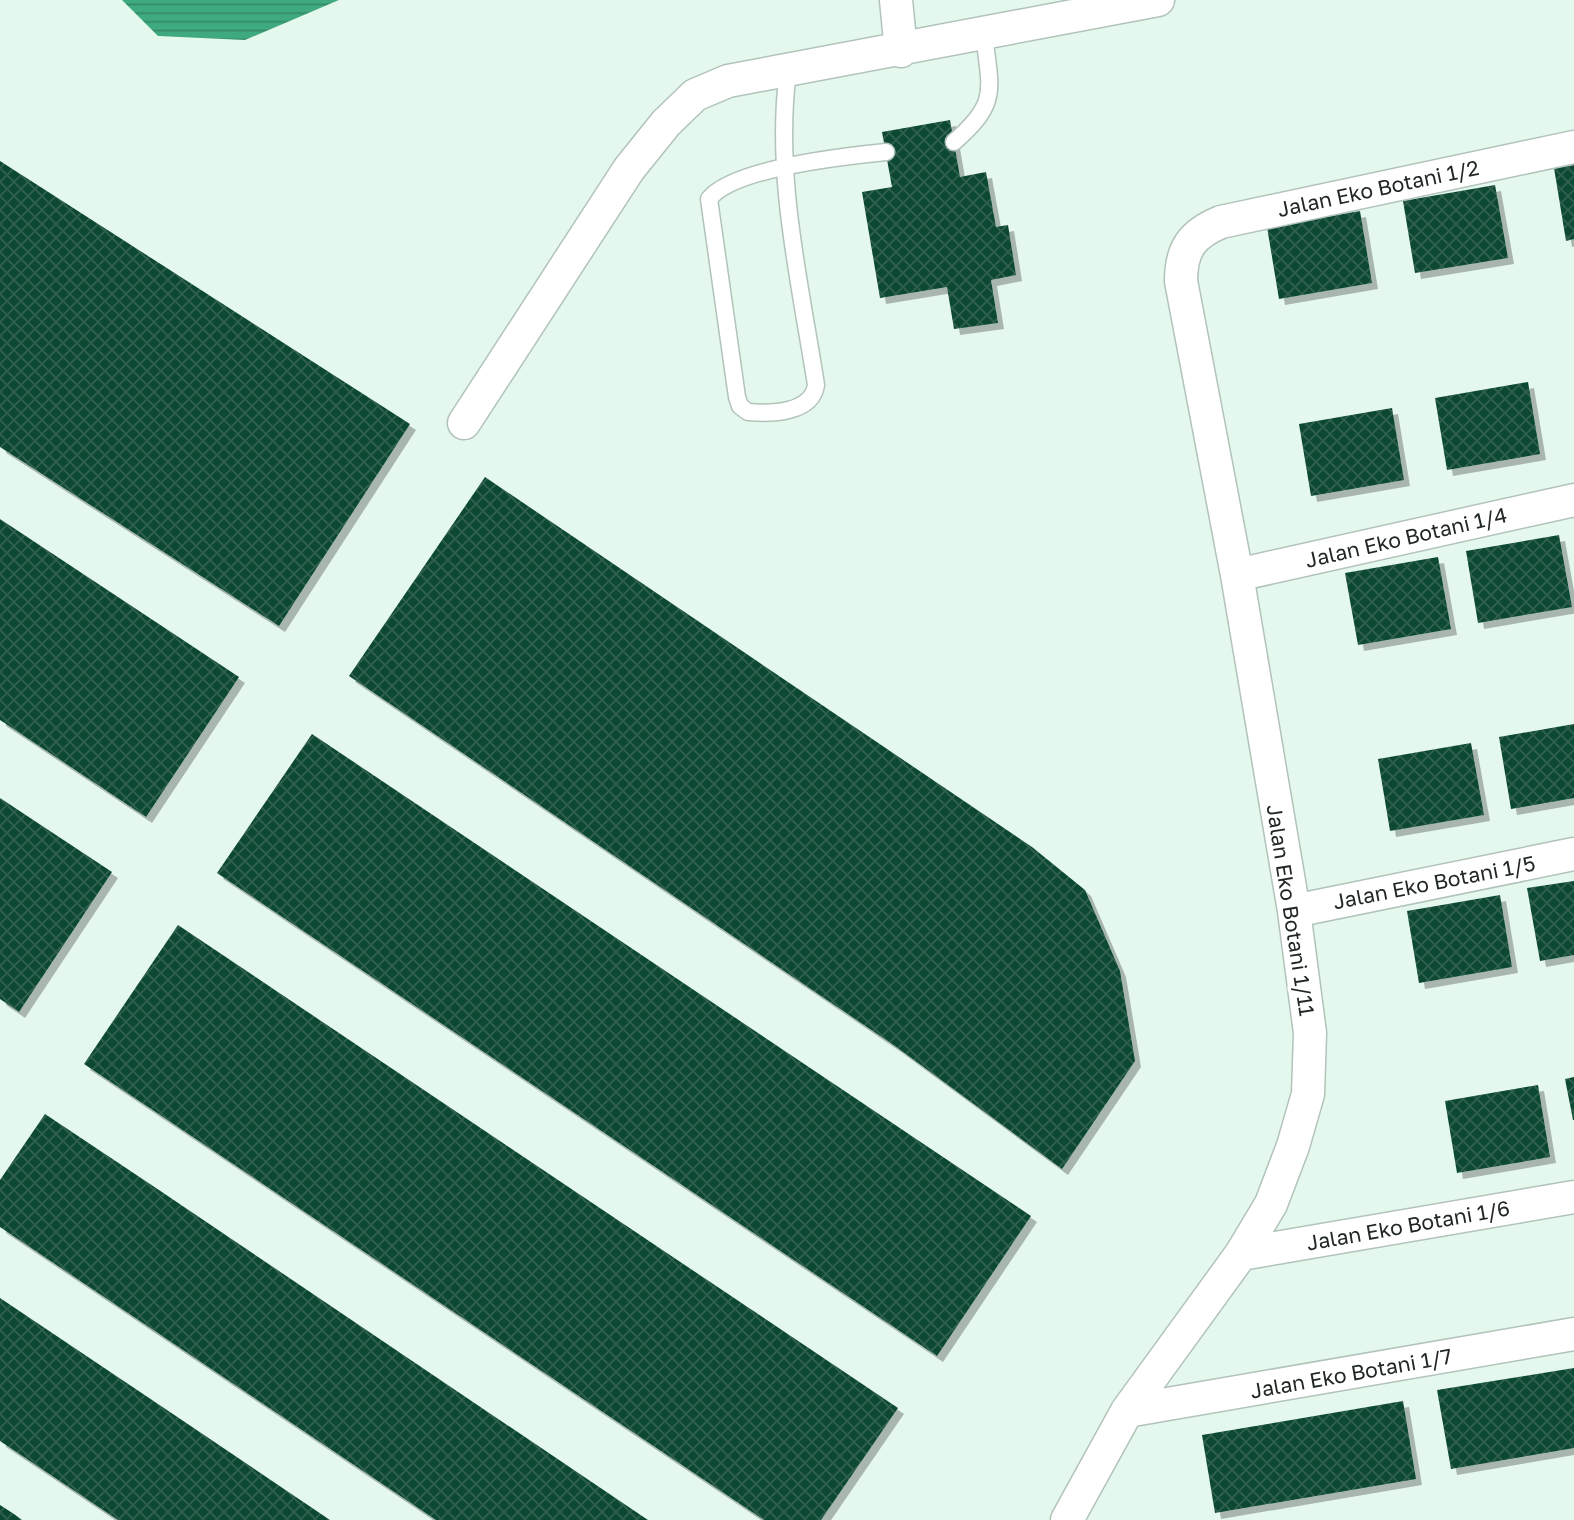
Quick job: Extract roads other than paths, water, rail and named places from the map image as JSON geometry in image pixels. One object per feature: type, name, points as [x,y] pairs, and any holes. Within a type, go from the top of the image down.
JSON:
[{"type":"street","points":[[896,0],[901,51]]},
{"type":"street","points":[[464,423],[629,169],[666,123],[695,95],[728,81],[901,51],[1158,0]]},
{"type":"street","name":"Jalan Eko Botani 1/2","points":[[1188,243],[1203,229],[1221,222],[1574,147]]},
{"type":"street","name":"Jalan Eko Botani 1/11","points":[[1067,1520],[1127,1411],[1241,1254],[1270,1204],[1293,1146],[1308,1094],[1310,1034],[1294,911],[1237,575],[1181,281],[1181,262],[1188,243]]},
{"type":"street","name":"Jalan Eko Botani 1/4","points":[[1237,575],[1574,500]]},
{"type":"street","name":"Jalan Eko Botani 1/5","points":[[1294,911],[1574,855]]},
{"type":"street","name":"Jalan Eko Botani 1/6","points":[[1241,1254],[1574,1197]]},
{"type":"street","name":"Jalan Eko Botani 1/7","points":[[1127,1411],[1574,1334]]},
{"type":"lane","points":[[954,142],[979,120],[989,103],[984,34]]},
{"type":"lane","points":[[788,71],[782,127],[783,167],[816,385],[808,403],[799,407],[748,412],[740,406],[737,397],[709,199],[724,187],[783,167],[886,152]]}]
